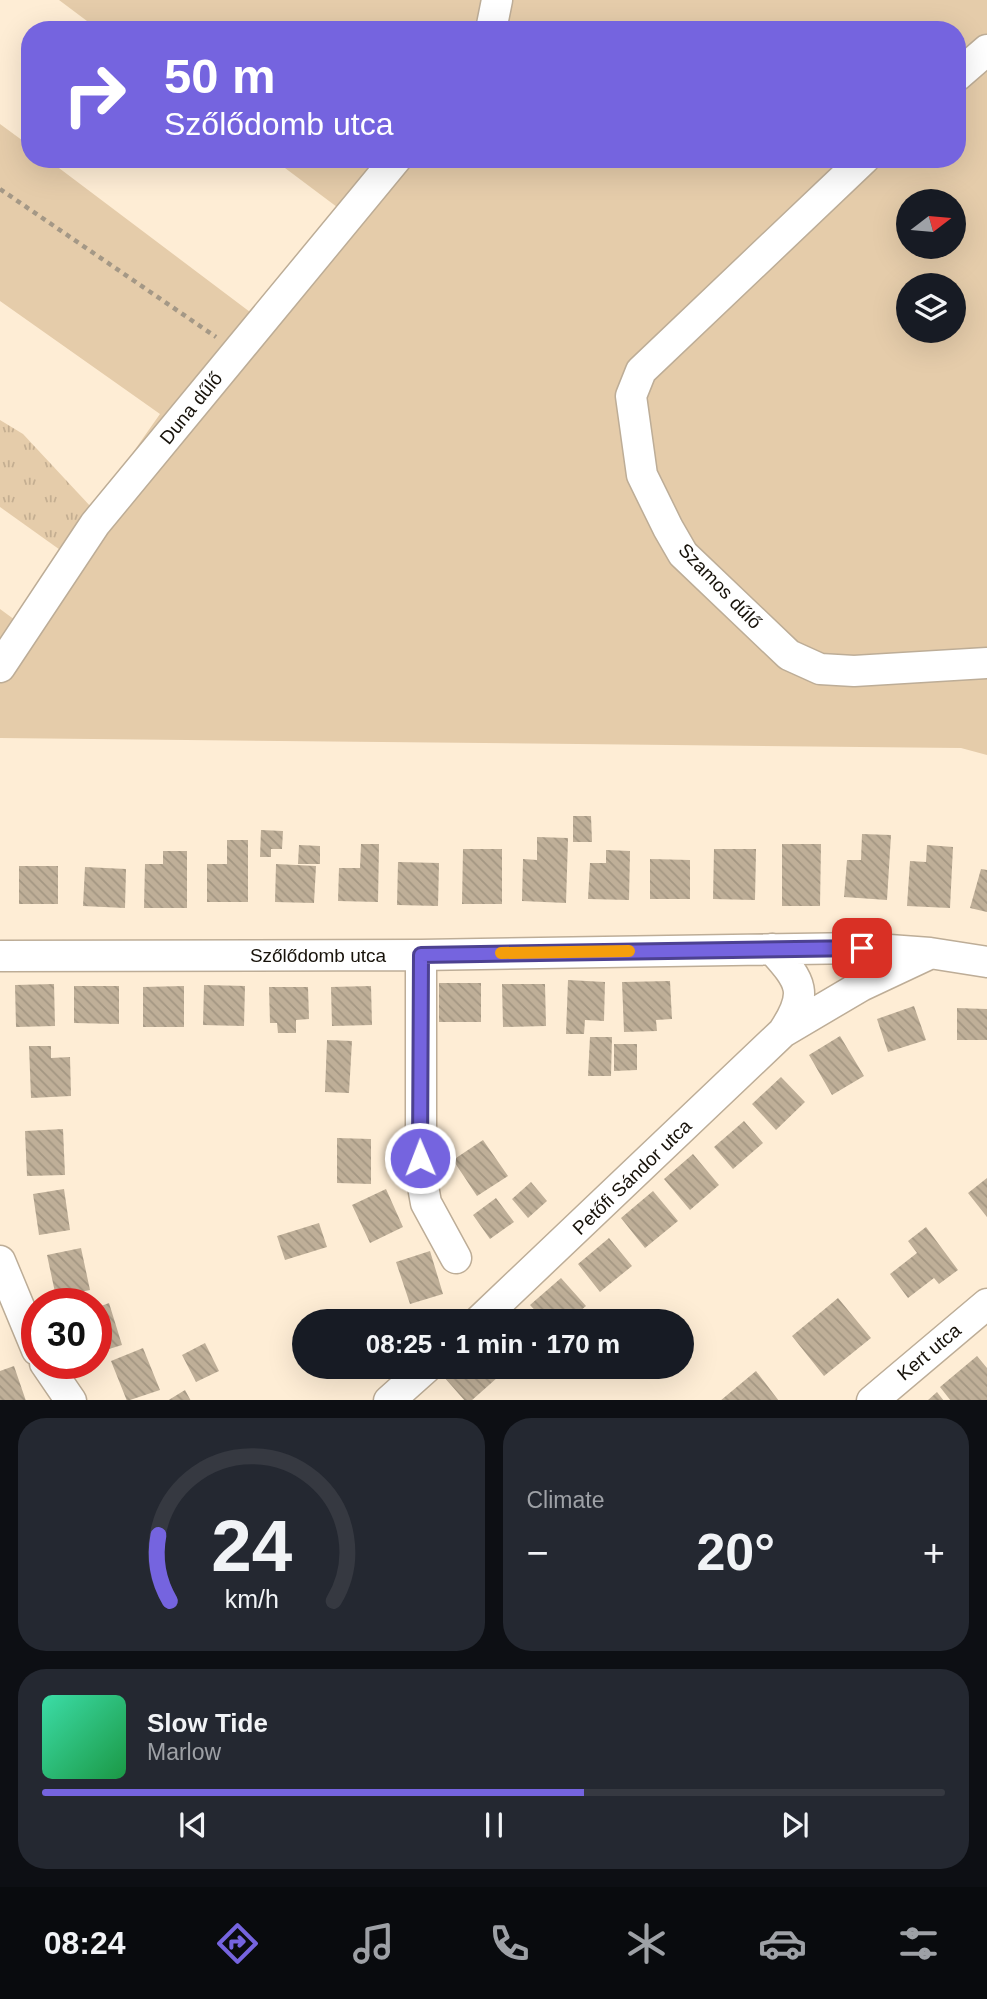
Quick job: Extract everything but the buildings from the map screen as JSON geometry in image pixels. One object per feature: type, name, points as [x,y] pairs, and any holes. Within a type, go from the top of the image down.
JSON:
[{"type":"street","points":[[493,21],[497,0]]},
{"type":"street","points":[[966,68],[987,50]]},
{"type":"street","name":"Duna dűlő","points":[[0,667],[96,524],[389,168]]},
{"type":"street","name":"Szamos dűlő","points":[[854,168],[641,370],[631,396],[642,475],[683,554],[789,655],[820,669],[854,671],[987,663]]},
{"type":"street","name":"Szőlődomb utca","points":[[0,956],[421,955],[862,948],[930,953],[987,962]]},
{"type":"street","name":"Petőfi Sándor utca","points":[[493,1309],[783,1032],[797,1011],[800,994],[794,972],[772,949]]},
{"type":"street","name":"Petőfi Sándor utca","points":[[783,1032],[861,986],[930,953]]},
{"type":"street","points":[[421,955],[421,1175],[426,1203],[456,1258]]},
{"type":"street","points":[[2,1273],[21,1315]]},
{"type":"street","name":"Kert utca","points":[[873,1400],[987,1304]]},
{"type":"street","points":[[56,1379],[70,1400]]},
{"type":"street","points":[[390,1400],[414,1379]]},
{"type":"path","points":[[0,189],[237,352]]},
{"type":"green space","points":[[59,0],[987,0],[987,755],[961,748],[0,738],[0,609],[15,620],[160,414],[0,301],[0,124],[21,139],[21,168],[59,168],[258,318],[345,213],[285,168],[966,168],[966,21],[87,21]]},
{"type":"green space","points":[[0,420],[23,434],[92,508],[63,552],[0,507]]},
{"type":"slow traffic","points":[[501,953],[629,951]]},
{"type":"route","points":[[420,1158],[421,955],[862,948]]}]
